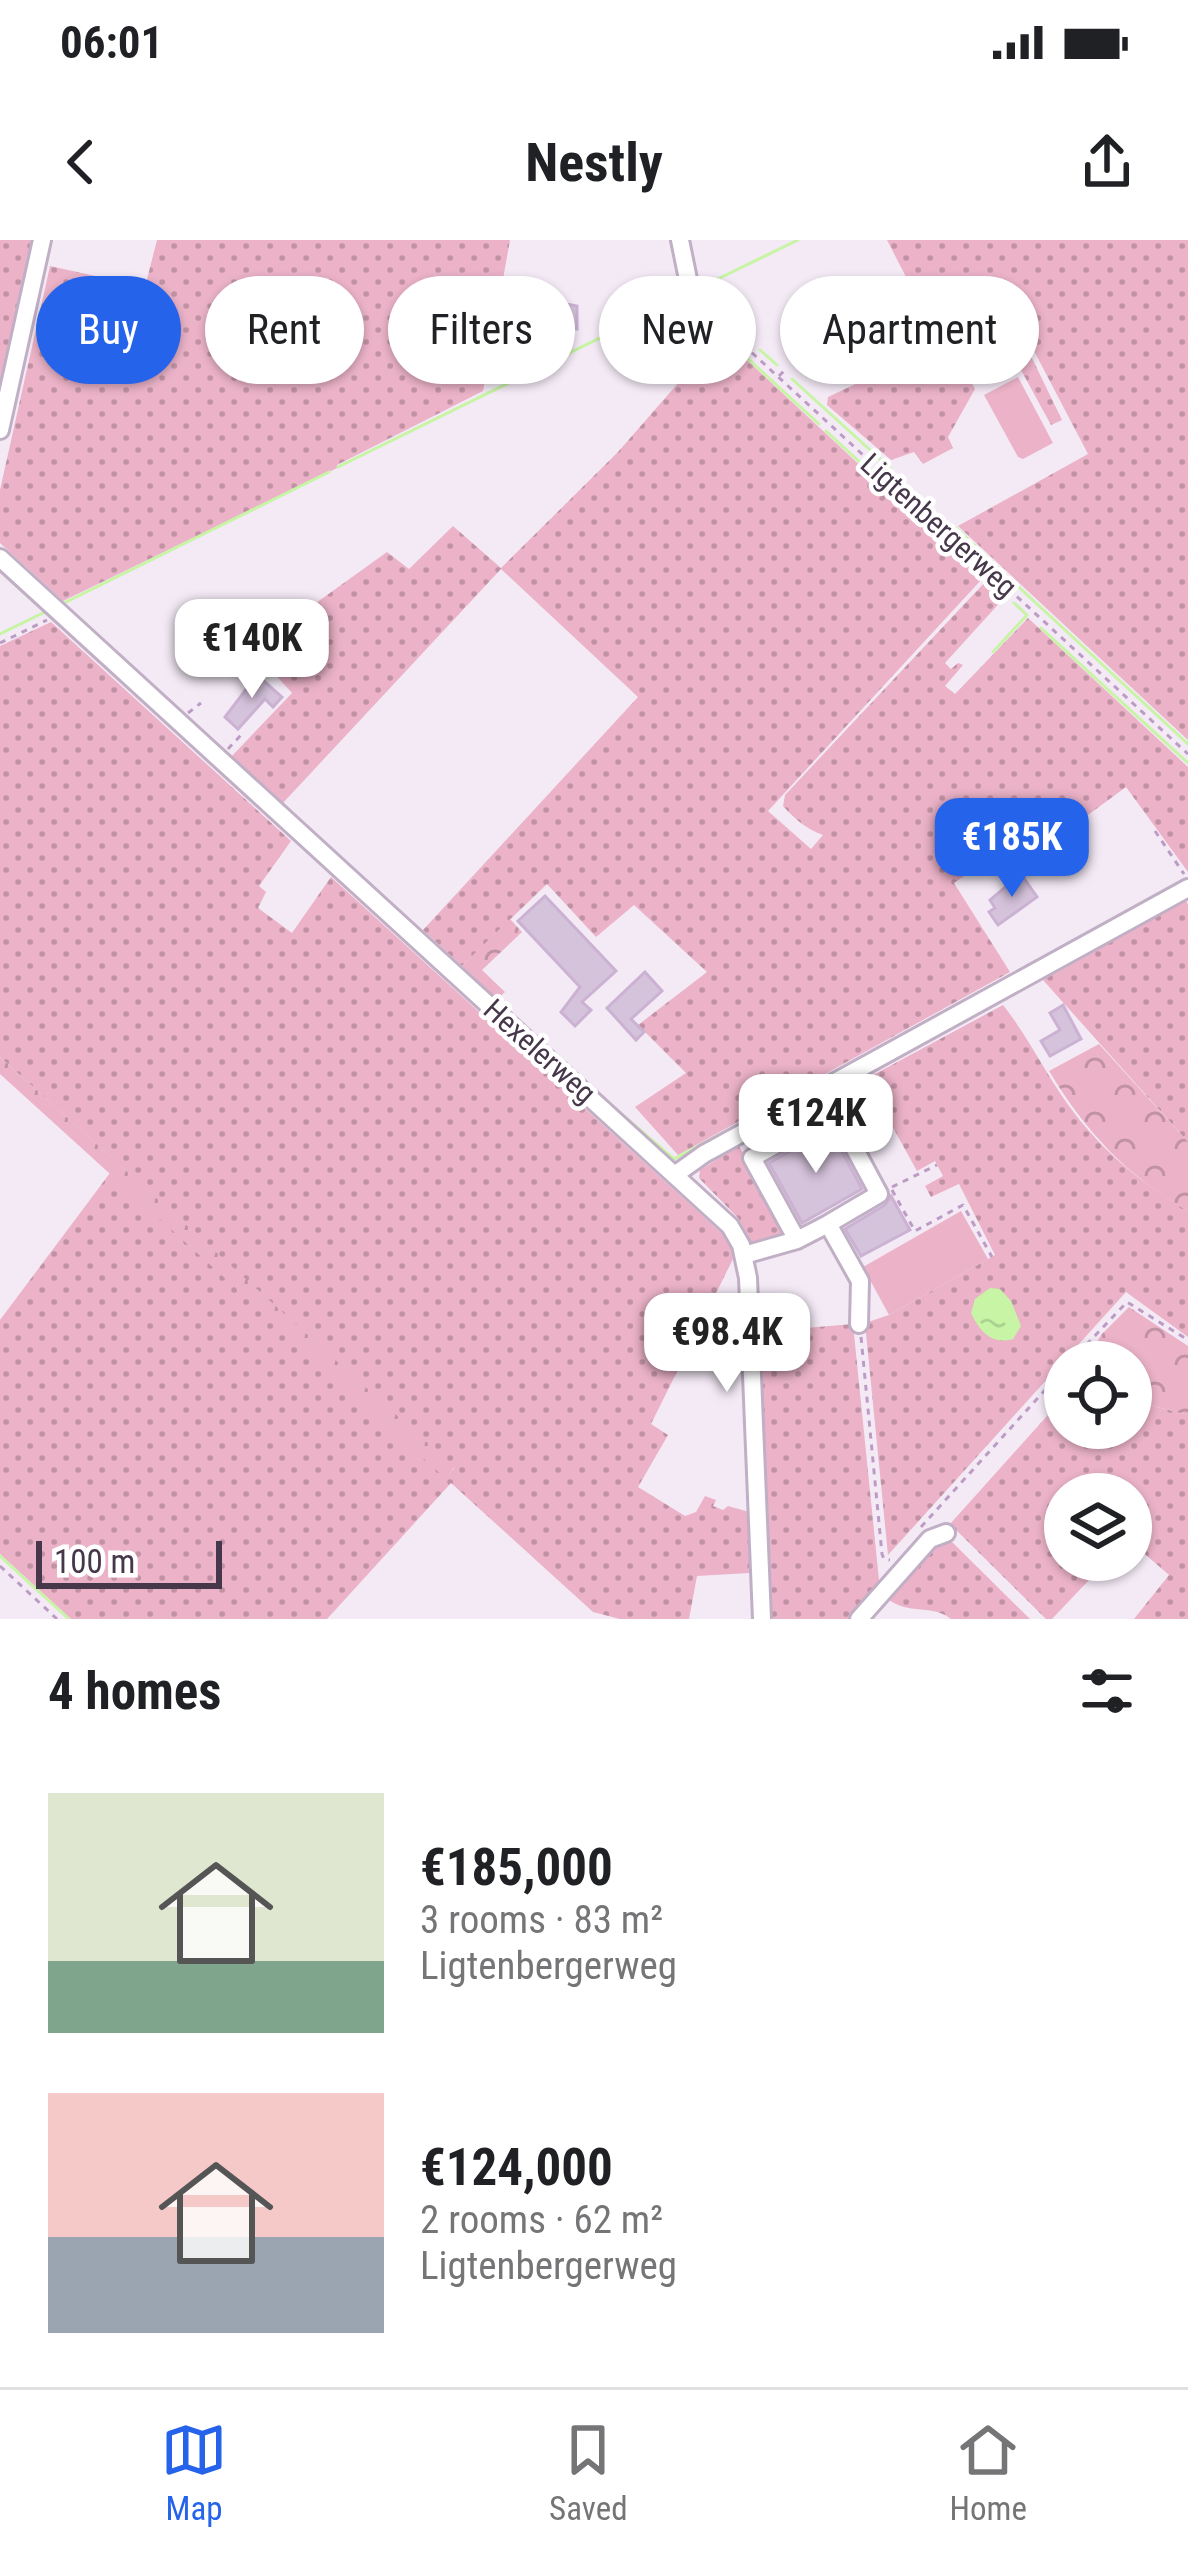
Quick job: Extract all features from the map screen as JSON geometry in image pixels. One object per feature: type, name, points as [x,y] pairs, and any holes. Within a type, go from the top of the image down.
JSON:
[{"type":"street","points":[[0,430],[42,240]]},
{"type":"street","points":[[680,240],[687,276]]},
{"type":"street","name":"Hexelerweg","points":[[0,558],[724,1219],[744,1255],[751,1325],[762,1619]]},
{"type":"street","points":[[676,1174],[704,1154],[1188,884]]},
{"type":"street","points":[[744,1255],[797,1240],[885,1190],[835,1112],[752,1158],[797,1240]]},
{"type":"street","points":[[827,1224],[860,1281],[859,1324]]},
{"type":"street","points":[[860,1619],[930,1539],[946,1533]]},
{"type":"path","name":"Ligtenbergerweg","points":[[756,357],[1188,754]]},
{"type":"path","points":[[822,429],[828,423]]},
{"type":"path","points":[[879,483],[886,476]]},
{"type":"path","points":[[910,510],[916,503]]},
{"type":"path","points":[[979,575],[986,568]]},
{"type":"path","points":[[989,584],[1007,570]]},
{"type":"path","points":[[0,644],[57,612]]},
{"type":"path","points":[[1033,624],[1040,617]]},
{"type":"path","points":[[219,759],[241,735]]},
{"type":"path","points":[[1155,831],[1188,884]]},
{"type":"path","points":[[937,1165],[885,1190],[915,1231],[963,1205],[992,1257]]},
{"type":"path","points":[[1090,1341],[1127,1302],[1188,1340]]},
{"type":"path","points":[[859,1324],[883,1557],[892,1559]]},
{"type":"path","points":[[908,1542],[1044,1391]]},
{"type":"path","points":[[0,1566],[57,1619]]},
{"type":"green space","points":[[0,240],[33,240],[0,388]]},
{"type":"green space","points":[[157,240],[510,240],[504,276],[388,276],[388,384],[484,384],[483,391],[63,601],[0,543],[0,490],[36,329],[36,384],[181,384],[181,276],[148,276]]},
{"type":"green space","points":[[887,240],[1188,240],[1188,740],[958,526],[1088,454],[1039,360],[1039,276],[906,276]]},
{"type":"green space","points":[[50,266],[95,276],[48,276]]},
{"type":"green space","points":[[756,369],[982,579],[768,811],[811,849],[823,835],[787,811],[785,795],[986,581],[1004,598],[945,663],[951,669],[963,665],[945,686],[955,694],[1028,618],[1188,767],[1188,872],[1126,787],[1073,826],[1056,804],[1016,836],[1009,828],[981,848],[988,860],[954,883],[1010,972],[678,1155],[635,1107],[686,1073],[638,1025],[707,972],[634,905],[596,937],[547,884],[462,966],[423,930],[638,697],[501,569],[282,804],[231,757],[292,693],[252,649],[387,552],[409,569],[453,526],[501,568],[618,452],[677,384],[756,384]]},
{"type":"green space","points":[[1039,373],[1062,420],[1051,425],[1029,384],[1039,384]]},
{"type":"green space","points":[[856,384],[972,384],[975,389],[948,437],[953,448],[923,464],[914,452],[891,460],[827,405],[828,397]]},
{"type":"green space","points":[[1005,384],[1022,384],[1053,443],[1023,459],[1018,457],[984,395]]},
{"type":"green space","points":[[51,622],[291,841],[259,886],[266,892],[258,908],[292,933],[331,877],[727,1238],[735,1255],[651,1424],[668,1435],[638,1487],[685,1516],[696,1512],[705,1496],[723,1510],[728,1506],[749,1512],[749,1573],[697,1576],[689,1619],[620,1619],[593,1612],[451,1483],[327,1619],[71,1619],[0,1554],[0,1320],[110,1173],[446,1478],[454,1468],[0,1057],[0,646]]},
{"type":"green space","points":[[1186,900],[1188,905],[1188,1142],[1043,980]]},
{"type":"green space","points":[[510,919],[522,932],[482,970],[505,992],[497,999],[462,966]]},
{"type":"green space","points":[[1003,1005],[1087,1129],[1127,1168],[1188,1211],[1188,1337],[1126,1292],[1082,1341],[1044,1341],[1044,1383],[888,1555],[865,1323],[889,1315],[995,1255],[959,1184],[931,1197],[925,1186],[943,1176],[935,1161],[917,1171],[881,1106],[854,1123],[838,1094]]},
{"type":"green space","points":[[1099,1044],[1188,1142],[1188,1211],[1109,1150],[1049,1071]]},
{"type":"green space","points":[[0,1057],[454,1467],[446,1479],[0,1074]]},
{"type":"green space","points":[[739,1146],[782,1225],[781,1237],[753,1245],[738,1218],[699,1178],[700,1170]]},
{"type":"green space","points":[[961,1211],[988,1259],[889,1315],[863,1267]]},
{"type":"green space","points":[[1129,1307],[1188,1346],[1188,1415],[1152,1406],[1152,1341],[1098,1341]]},
{"type":"green space","points":[[853,1324],[879,1580],[884,1581],[850,1619],[769,1619],[760,1332]]},
{"type":"green space","points":[[1152,1406],[1188,1415],[1188,1619],[1134,1619],[1169,1575],[1152,1560],[1152,1473],[1044,1473],[1044,1581],[1088,1581],[1052,1619],[1046,1619],[950,1524],[1044,1419],[1044,1449],[1152,1449]]},
{"type":"green space","points":[[945,1539],[1030,1619],[951,1619],[888,1599]]},
{"type":"water","points":[[990,1288],[1000,1289],[1011,1301],[1021,1326],[1013,1339],[988,1335],[971,1313],[975,1299]]},
{"type":"building","points":[[257,675],[282,697],[273,707],[265,699],[238,729],[225,717]]},
{"type":"building","points":[[1021,874],[1037,897],[998,925],[989,912],[995,908],[990,900]]},
{"type":"building","points":[[545,896],[616,971],[582,1002],[591,1010],[575,1026],[561,1012],[580,987],[518,921]]},
{"type":"building","points":[[645,972],[662,991],[631,1019],[644,1032],[636,1040],[607,1008]]},
{"type":"building","points":[[1063,1005],[1081,1039],[1050,1056],[1041,1041],[1060,1030],[1050,1013]]},
{"type":"building","points":[[830,1129],[862,1189],[802,1223],[769,1163]]},
{"type":"building","points":[[891,1196],[910,1230],[861,1256],[845,1229],[885,1205]]},
{"type":"waterway","points":[[724,276],[798,240]]},
{"type":"waterway","points":[[338,467],[599,338]]},
{"type":"waterway","points":[[760,350],[777,365]]},
{"type":"waterway","points":[[756,366],[819,424]]},
{"type":"waterway","points":[[798,384],[891,469]]},
{"type":"waterway","points":[[826,431],[875,476]]},
{"type":"waterway","points":[[62,604],[329,472]]},
{"type":"waterway","points":[[886,486],[907,506]]},
{"type":"waterway","points":[[915,513],[977,570]]},
{"type":"waterway","points":[[956,528],[1001,570]]},
{"type":"waterway","points":[[0,571],[36,604]]},
{"type":"waterway","points":[[1008,577],[1188,744]]},
{"type":"waterway","points":[[995,586],[1005,596]]},
{"type":"waterway","points":[[993,652],[1027,615],[1014,603]]},
{"type":"waterway","points":[[0,634],[45,612]]},
{"type":"waterway","points":[[56,621],[101,663]]},
{"type":"waterway","points":[[1041,628],[1188,763]]},
{"type":"waterway","points":[[110,671],[247,796]]},
{"type":"waterway","points":[[256,804],[293,838]]},
{"type":"waterway","points":[[309,852],[337,878]]},
{"type":"waterway","points":[[346,886],[436,968]]},
{"type":"waterway","points":[[386,900],[420,931]]},
{"type":"waterway","points":[[427,937],[466,973]]},
{"type":"waterway","points":[[444,976],[486,1014]]},
{"type":"waterway","points":[[538,1039],[573,1070]]},
{"type":"waterway","points":[[591,1088],[674,1159],[885,1045]]},
{"type":"waterway","points":[[0,1556],[69,1619]]}]
